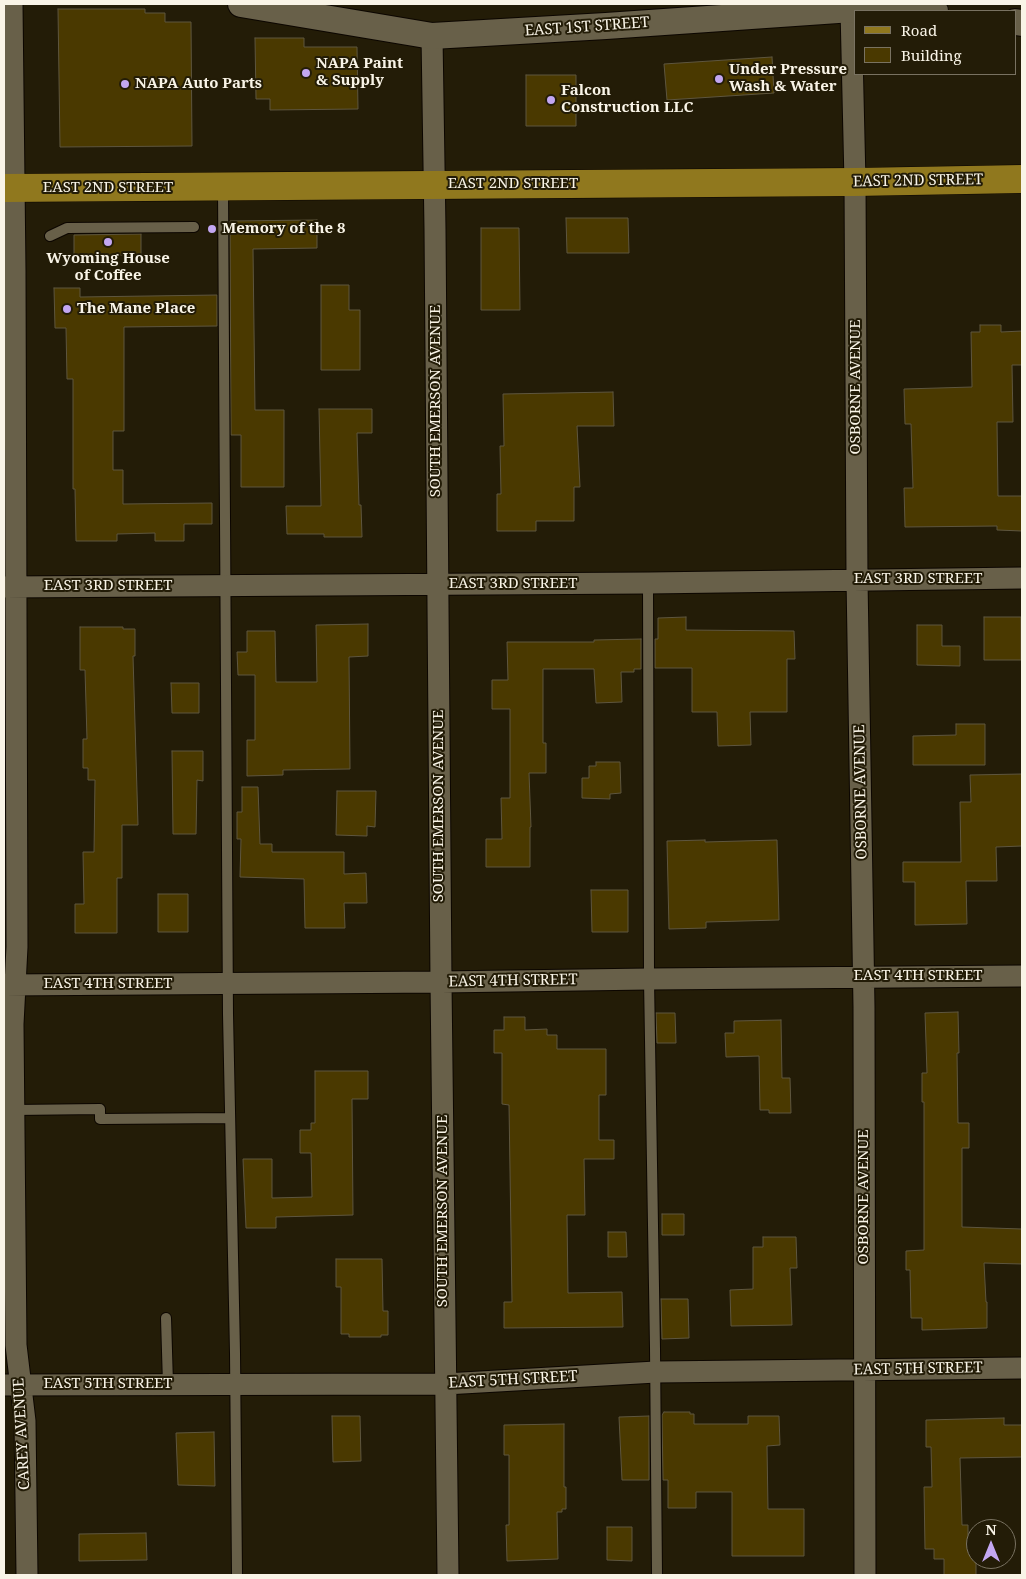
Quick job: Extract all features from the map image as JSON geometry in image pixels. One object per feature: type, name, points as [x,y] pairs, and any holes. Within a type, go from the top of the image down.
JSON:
[{"type":"main road","name":"EAST 2ND STREET","points":[[9,188],[854,182],[1022,179]]},
{"type":"street","name":"CAREY AVENUE","points":[[12,4],[9,188],[10,778],[18,947],[10,985],[14,1110],[16,1345],[13,1385],[25,1421],[26,1575]]},
{"type":"street","name":"EAST 1ST STREET","points":[[241,4],[432,36],[896,6],[927,10]]},
{"type":"street","name":"OSBORNE AVENUE","points":[[851,9],[863,976],[865,1575]]},
{"type":"street","name":"SOUTH EMERSON AVENUE","points":[[432,36],[448,1575]]},
{"type":"street","name":"EAST 3RD STREET","points":[[9,587],[438,585],[1022,578]]},
{"type":"street","name":"EAST 4TH STREET","points":[[10,985],[1022,976]]},
{"type":"street","name":"EAST 5TH STREET","points":[[13,1385],[445,1384],[656,1372],[1022,1368]]},
{"type":"lane","points":[[224,187],[228,983],[237,1575]]},
{"type":"lane","points":[[50,236],[66,228],[194,227]]},
{"type":"lane","points":[[648,583],[648,979],[656,1372],[657,1575]]},
{"type":"lane","points":[[14,1110],[100,1109],[100,1119],[230,1118]]},
{"type":"lane","points":[[166,1318],[168,1384]]},
{"type":"building","name":"NAPA Auto Parts","points":[[58,9],[145,9],[145,13],[165,13],[165,22],[191,22],[192,146],[60,147]]},
{"type":"building","name":"NAPA Paint & Supply","points":[[255,38],[304,38],[304,47],[357,47],[358,109],[270,110],[270,99],[256,99]]},
{"type":"building","name":"Under Pressure Wash & Water","points":[[772,57],[774,93],[667,100],[664,64]]},
{"type":"building","name":"Falcon Construction LLC","points":[[526,75],[576,75],[576,126],[526,126]]},
{"type":"building","points":[[566,218],[628,218],[629,253],[567,253]]},
{"type":"building","points":[[317,220],[317,248],[253,249],[255,410],[284,410],[284,487],[241,487],[241,435],[231,435],[230,221]]},
{"type":"building","points":[[481,228],[519,228],[520,310],[481,310]]},
{"type":"building","name":"Wyoming House of Coffee","points":[[141,234],[141,255],[74,255],[74,235]]},
{"type":"building","points":[[321,285],[349,285],[349,310],[360,310],[360,370],[321,370]]},
{"type":"building","points":[[54,288],[80,288],[80,297],[217,295],[217,326],[124,327],[124,431],[113,431],[113,470],[123,470],[123,504],[212,503],[212,524],[184,524],[184,541],[155,541],[155,533],[117,534],[117,541],[76,541],[75,489],[73,489],[73,379],[67,379],[66,328],[55,328]]},
{"type":"building","points":[[980,325],[1001,325],[1001,332],[1022,331],[1022,365],[1012,365],[1013,422],[997,422],[998,496],[1022,496],[1022,531],[997,530],[997,526],[905,527],[904,488],[913,488],[911,424],[905,424],[904,389],[972,387],[971,332],[980,332]]},
{"type":"building","points":[[613,392],[614,426],[577,426],[580,487],[574,487],[574,521],[536,521],[536,531],[497,531],[497,494],[501,494],[500,446],[504,446],[503,394]]},
{"type":"building","points":[[319,409],[372,409],[372,433],[357,433],[362,537],[324,537],[324,534],[287,534],[286,506],[321,506]]},
{"type":"building","points":[[686,617],[686,630],[794,631],[795,659],[787,659],[787,712],[750,712],[751,745],[718,746],[717,712],[692,712],[692,668],[655,668],[655,639],[658,639],[658,618]]},
{"type":"building","points":[[984,617],[1021,617],[1021,660],[984,660]]},
{"type":"building","points":[[368,624],[368,656],[349,657],[350,769],[283,770],[283,775],[247,776],[247,740],[255,740],[255,675],[238,675],[237,652],[247,652],[247,631],[275,631],[276,682],[317,682],[316,625]]},
{"type":"building","points":[[917,625],[942,625],[942,646],[960,646],[960,666],[917,665]]},
{"type":"building","points":[[80,627],[123,627],[123,629],[135,629],[135,656],[133,656],[138,825],[122,825],[122,878],[117,878],[117,933],[75,933],[75,904],[84,904],[83,852],[94,852],[95,780],[88,780],[88,768],[83,768],[83,739],[87,739],[85,670],[80,670]]},
{"type":"building","points":[[641,639],[641,669],[634,669],[634,672],[621,672],[622,702],[596,703],[594,669],[543,669],[543,743],[546,743],[546,773],[529,773],[530,867],[486,867],[486,839],[502,839],[501,798],[510,798],[510,709],[492,709],[492,680],[508,680],[507,642],[594,642],[594,640]]},
{"type":"building","points":[[171,683],[199,683],[199,713],[172,713]]},
{"type":"building","points":[[956,724],[985,724],[985,765],[913,765],[913,736],[956,735]]},
{"type":"building","points":[[172,751],[203,751],[203,781],[197,780],[196,834],[173,834]]},
{"type":"building","points":[[596,762],[620,762],[621,793],[610,794],[610,799],[582,798],[582,778],[589,778],[589,766],[596,766]]},
{"type":"building","points":[[1022,774],[1022,846],[996,847],[997,881],[966,881],[967,924],[915,925],[915,882],[903,882],[903,862],[961,862],[960,802],[971,802],[970,775]]},
{"type":"building","points":[[242,787],[258,787],[260,844],[272,844],[272,852],[344,852],[344,874],[366,873],[367,903],[344,903],[345,928],[305,928],[304,879],[240,877],[241,839],[237,839],[237,812],[242,812]]},
{"type":"building","points":[[337,791],[376,791],[375,827],[367,826],[367,836],[336,835]]},
{"type":"building","points":[[705,840],[705,842],[777,840],[779,920],[706,922],[706,928],[669,929],[667,841]]},
{"type":"building","points":[[591,890],[628,890],[628,932],[592,932]]},
{"type":"building","points":[[158,894],[188,894],[188,932],[158,932]]},
{"type":"building","points":[[958,1012],[958,1123],[969,1123],[969,1148],[962,1148],[962,1227],[1022,1229],[1022,1264],[984,1263],[987,1328],[922,1330],[922,1318],[911,1318],[910,1270],[906,1270],[906,1251],[924,1250],[924,1102],[922,1102],[922,1073],[927,1073],[925,1013]]},
{"type":"building","points":[[656,1013],[675,1013],[676,1043],[657,1043]]},
{"type":"building","points":[[504,1017],[525,1017],[525,1030],[547,1029],[547,1035],[557,1035],[557,1049],[606,1049],[606,1095],[599,1095],[599,1140],[614,1140],[614,1159],[584,1159],[585,1215],[567,1215],[568,1293],[622,1292],[623,1327],[504,1328],[504,1302],[512,1302],[509,1105],[502,1104],[502,1053],[494,1053],[494,1030],[504,1030]]},
{"type":"building","points":[[781,1020],[782,1078],[790,1078],[791,1113],[769,1113],[769,1110],[760,1110],[759,1056],[726,1057],[725,1033],[734,1033],[734,1021]]},
{"type":"building","points":[[315,1071],[368,1071],[368,1099],[352,1099],[353,1215],[276,1217],[276,1228],[246,1228],[243,1159],[272,1159],[272,1198],[312,1197],[311,1153],[300,1153],[300,1130],[311,1130],[311,1123],[315,1123]]},
{"type":"building","points":[[662,1214],[684,1214],[684,1235],[662,1235]]},
{"type":"building","points":[[608,1232],[626,1232],[627,1257],[608,1257]]},
{"type":"building","points":[[763,1237],[796,1237],[797,1268],[790,1268],[792,1325],[731,1326],[730,1290],[753,1289],[753,1247],[763,1247]]},
{"type":"building","points":[[336,1259],[382,1259],[383,1311],[388,1311],[388,1335],[381,1335],[381,1337],[349,1337],[349,1334],[341,1334],[341,1287],[336,1287]]},
{"type":"building","points":[[661,1299],[688,1299],[689,1338],[662,1339]]},
{"type":"building","points":[[664,1412],[690,1412],[690,1414],[694,1414],[694,1424],[748,1424],[748,1416],[779,1416],[780,1445],[767,1446],[768,1509],[804,1509],[804,1556],[732,1556],[732,1492],[696,1492],[696,1508],[668,1508],[668,1480],[663,1480],[662,1415]]},
{"type":"building","points":[[332,1416],[360,1416],[361,1461],[333,1462]]},
{"type":"building","points":[[649,1416],[649,1480],[622,1480],[619,1417]]},
{"type":"building","points":[[1004,1418],[1004,1425],[1022,1425],[1022,1457],[960,1458],[962,1525],[966,1525],[966,1569],[976,1569],[976,1575],[944,1575],[944,1559],[934,1559],[934,1549],[925,1549],[924,1487],[932,1487],[931,1447],[926,1447],[926,1420]]},
{"type":"building","points":[[564,1424],[566,1509],[562,1509],[562,1512],[557,1512],[558,1559],[507,1561],[506,1525],[509,1525],[509,1455],[504,1455],[504,1425]]},
{"type":"building","points":[[214,1432],[215,1486],[178,1485],[176,1433]]},
{"type":"building","points":[[607,1527],[632,1527],[632,1561],[607,1560]]},
{"type":"building","points":[[146,1533],[147,1560],[79,1561],[79,1534]]},
{"type":"place","name":"NAPA Paint & Supply","points":[[306,73]]},
{"type":"place","name":"Under Pressure Wash & Water","points":[[719,79]]},
{"type":"place","name":"NAPA Auto Parts","points":[[125,84]]},
{"type":"place","name":"Falcon Construction LLC","points":[[551,100]]},
{"type":"place","name":"Memory of the 8","points":[[212,229]]},
{"type":"place","name":"Wyoming House of Coffee","points":[[108,242]]},
{"type":"place","name":"The Mane Place","points":[[67,309]]}]
